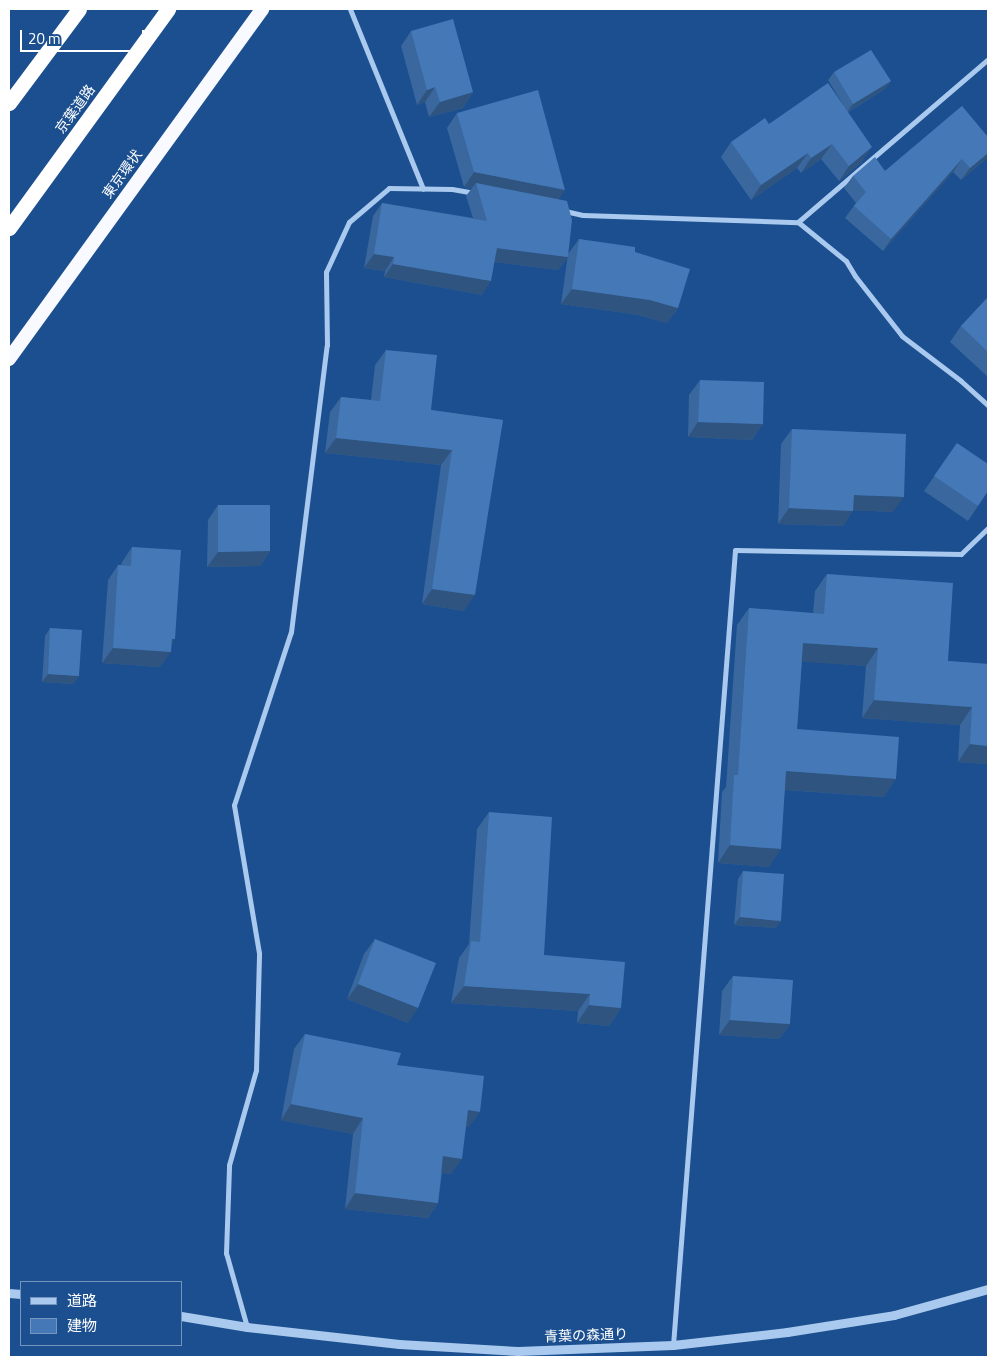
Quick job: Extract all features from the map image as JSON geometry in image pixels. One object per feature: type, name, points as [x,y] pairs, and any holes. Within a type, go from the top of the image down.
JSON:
[{"type":"highway","points":[[9,103],[79,9]]},
{"type":"highway","name":"京葉道路","points":[[9,228],[168,9]]},
{"type":"highway","name":"東京環状","points":[[9,359],[262,9]]},
{"type":"street","points":[[350,9],[423,189]]},
{"type":"street","points":[[798,222],[988,59]]},
{"type":"street","points":[[247,1327],[226,1253],[226,1243],[229,1165],[256,1070],[259,953],[234,805],[291,632],[327,345],[326,272],[349,222],[389,188],[452,189],[480,194]]},
{"type":"street","points":[[555,209],[583,215],[798,222],[846,261],[855,276],[902,336],[961,381],[988,405]]},
{"type":"street","points":[[673,1345],[735,550],[961,554],[988,528]]},
{"type":"street","name":"青葉の森通り","points":[[182,1316],[247,1327],[399,1344],[518,1351],[673,1345],[787,1332],[894,1315],[988,1289]]},
{"type":"building","points":[[453,19],[473,92],[440,102],[435,87],[427,90],[411,31]]},
{"type":"building","points":[[871,50],[891,81],[853,104],[834,72]]},
{"type":"building","points":[[828,83],[872,147],[849,166],[832,144],[811,158],[808,153],[761,185],[731,142],[765,118],[769,124]]},
{"type":"building","points":[[538,90],[565,190],[474,172],[457,113]]},
{"type":"building","points":[[962,106],[988,137],[988,153],[970,168],[962,159],[891,239],[854,206],[866,192],[853,176],[875,157],[885,171]]},
{"type":"building","points":[[476,183],[567,201],[572,220],[568,257],[497,248],[491,281],[393,264],[394,257],[374,254],[382,203],[487,221]]},
{"type":"building","points":[[579,239],[635,247],[635,252],[690,269],[678,308],[650,300],[572,289]]},
{"type":"building","points":[[988,297],[988,352],[961,326]]},
{"type":"building","points":[[386,350],[437,355],[431,410],[503,420],[475,595],[432,589],[452,450],[336,438],[341,397],[380,401]]},
{"type":"building","points":[[700,380],[764,382],[763,424],[698,422]]},
{"type":"building","points":[[792,429],[906,434],[904,497],[854,495],[853,511],[789,508]]},
{"type":"building","points":[[957,443],[988,464],[988,491],[978,506],[934,476]]},
{"type":"building","points":[[218,505],[270,505],[270,551],[218,552]]},
{"type":"building","points":[[132,547],[181,550],[175,639],[172,639],[171,652],[113,648],[118,565],[131,566]]},
{"type":"building","points":[[827,574],[953,583],[948,661],[988,664],[988,746],[970,744],[972,707],[874,700],[878,648],[803,643],[797,729],[899,737],[896,779],[786,771],[781,849],[730,845],[734,775],[738,775],[749,608],[824,614]]},
{"type":"building","points":[[50,628],[82,630],[79,676],[48,674]]},
{"type":"building","points":[[489,812],[552,817],[544,955],[625,962],[621,1008],[589,1005],[590,994],[464,986],[471,941],[480,942]]},
{"type":"building","points":[[743,871],[784,874],[781,921],[740,917]]},
{"type":"building","points":[[375,939],[436,963],[418,1008],[358,984]]},
{"type":"building","points":[[733,976],[793,980],[790,1024],[730,1020]]},
{"type":"building","points":[[305,1034],[401,1053],[397,1065],[484,1076],[480,1112],[468,1110],[462,1159],[443,1156],[438,1203],[355,1193],[363,1118],[291,1104]]}]
